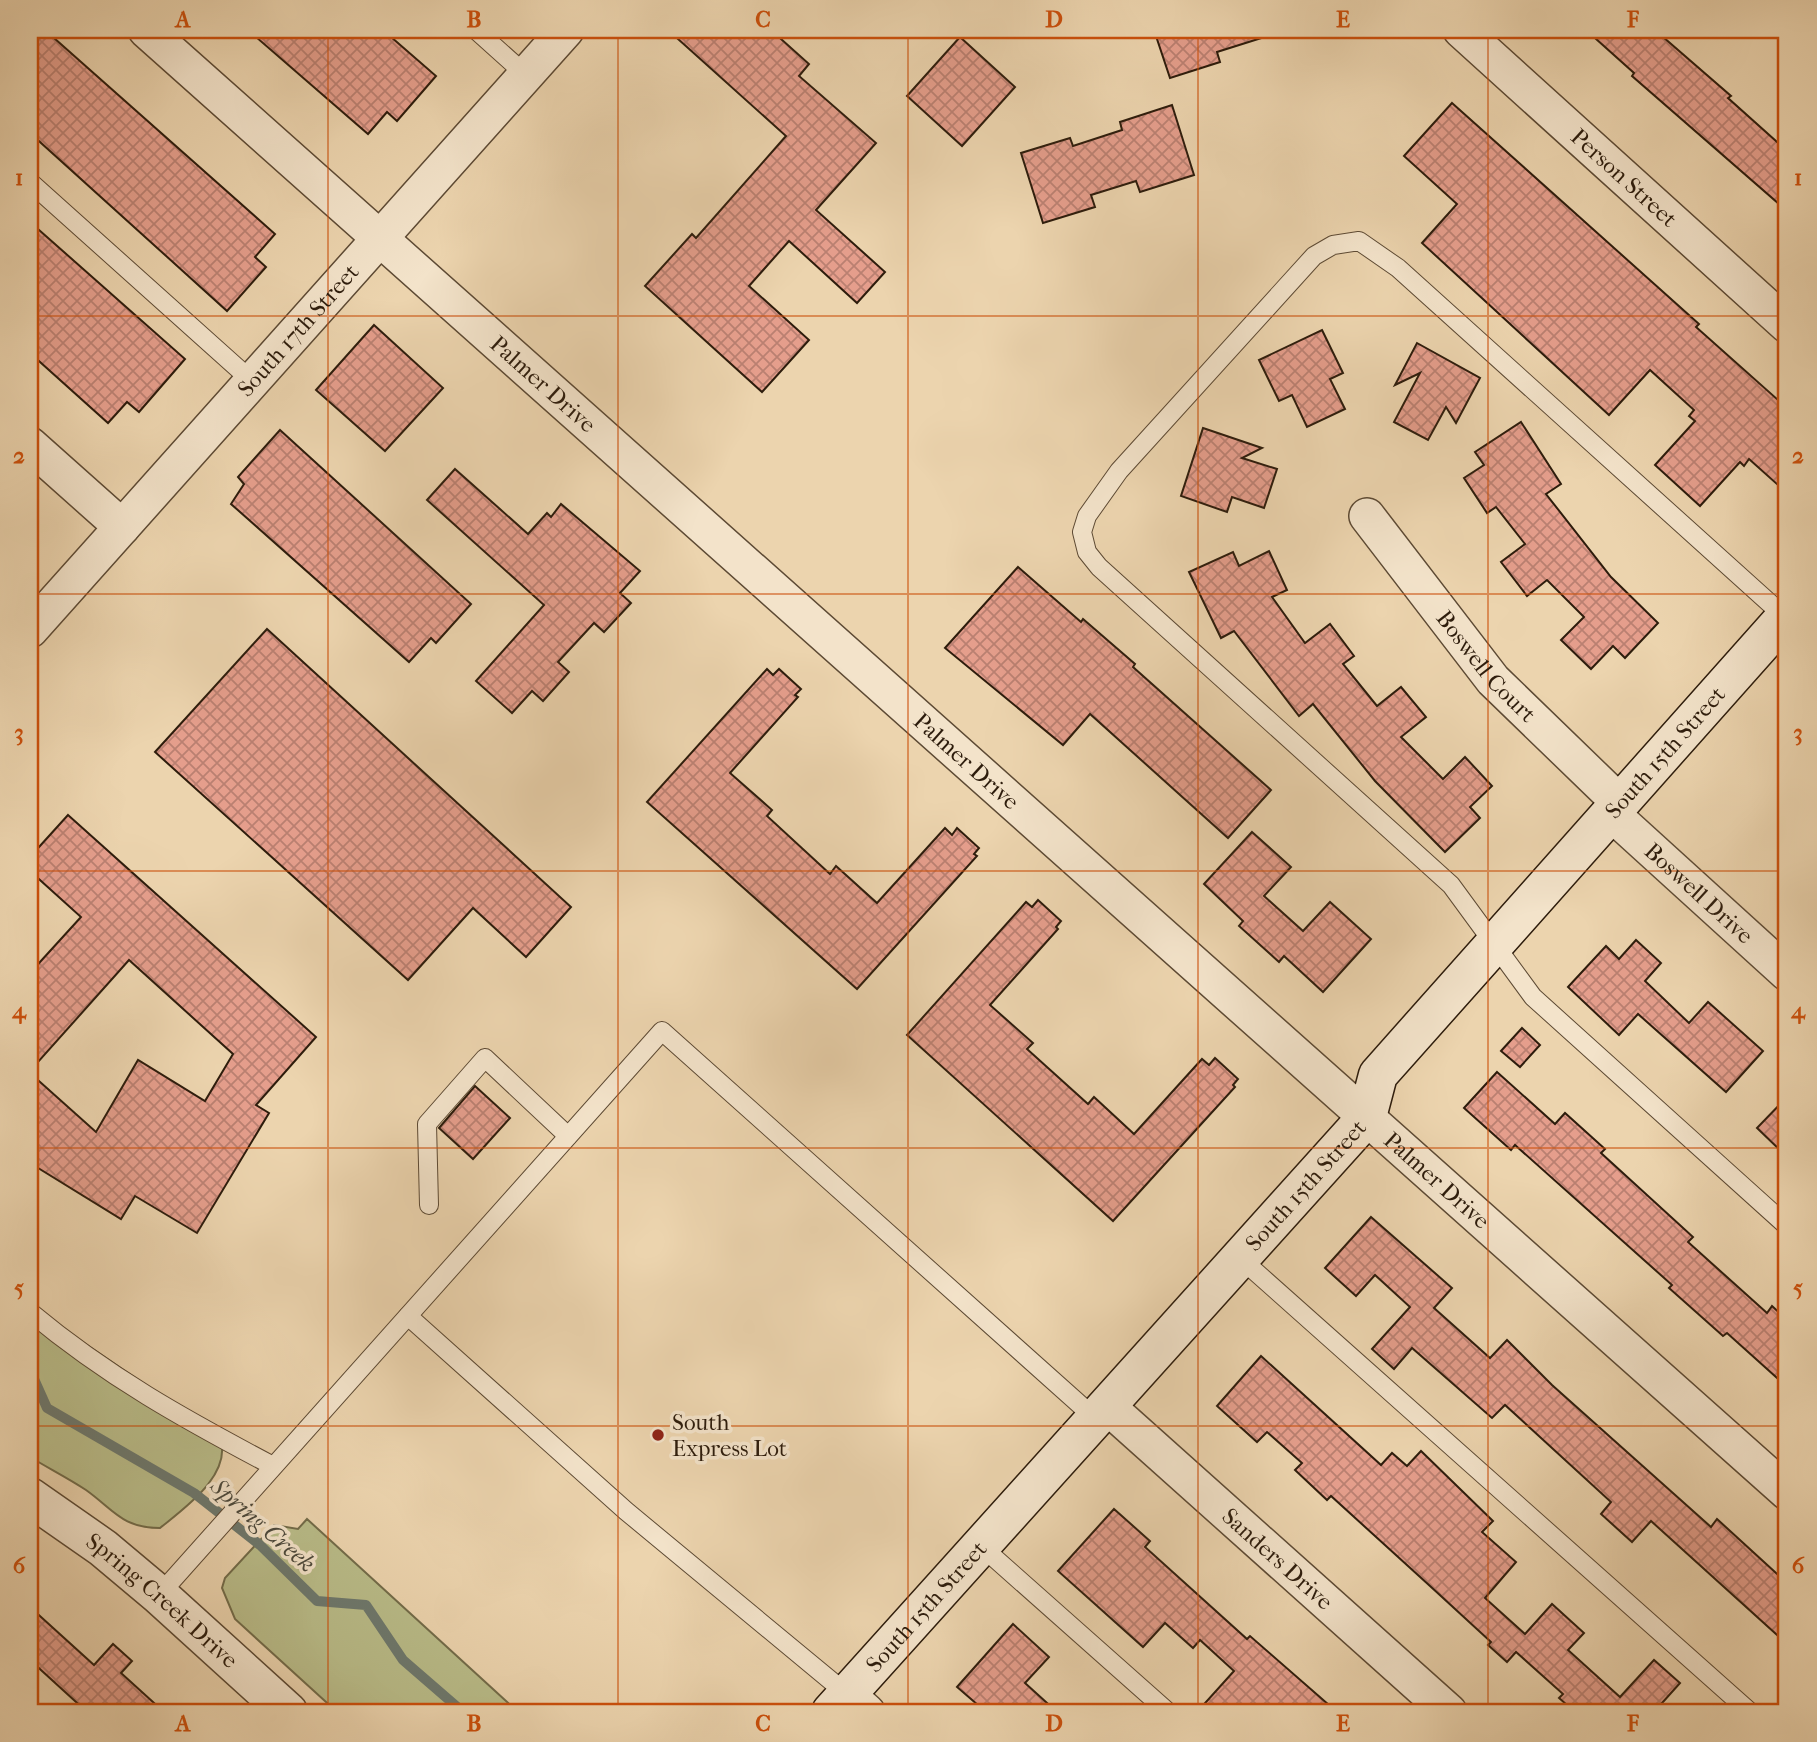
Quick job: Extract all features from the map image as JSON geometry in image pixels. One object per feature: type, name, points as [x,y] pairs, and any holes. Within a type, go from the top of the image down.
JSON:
[{"type":"main road","name":"South 15th Street","points":[[849,1706],[981,1546],[1367,1117],[1378,1075],[1786,616]]},
{"type":"main road","name":"Spring Creek Drive","points":[[30,1497],[103,1548],[288,1712]]},
{"type":"street","name":"Palmer Drive","points":[[146,30],[1787,1492]]},
{"type":"street","name":"South 17th Street","points":[[30,630],[566,30]]},
{"type":"street","name":"Person Street","points":[[1461,30],[1787,325]]},
{"type":"street","points":[[30,445],[122,527]]},
{"type":"street","name":"Boswell Court","points":[[1367,516],[1493,680],[1615,808]]},
{"type":"street","name":"Boswell Drive","points":[[1615,808],[1787,972]]},
{"type":"street","name":"Sanders Drive","points":[[1101,1413],[1449,1712]]},
{"type":"lane","points":[[475,30],[526,75]]},
{"type":"lane","points":[[30,181],[252,381]]},
{"type":"lane","points":[[1786,616],[1398,268],[1359,241],[1333,245],[1314,256],[1119,471],[1087,516],[1082,533],[1087,552],[1099,567],[1451,885],[1533,997],[1787,1226]]},
{"type":"lane","points":[[159,1595],[662,1031],[1101,1413]]},
{"type":"lane","points":[[429,1205],[428,1124],[485,1058],[568,1136]]},
{"type":"lane","points":[[1240,1258],[1750,1712]]},
{"type":"lane","points":[[30,1311],[70,1345],[152,1402],[273,1466]]},
{"type":"lane","points":[[408,1316],[849,1706]]},
{"type":"lane","points":[[981,1546],[1168,1712]]},
{"type":"green space","points":[[30,1306],[220,1436],[222,1450],[214,1476],[194,1499],[160,1528],[127,1521],[86,1490],[30,1457]]},
{"type":"green space","points":[[307,1519],[518,1712],[337,1712],[235,1619],[222,1588],[225,1578],[274,1525],[298,1529]]},
{"type":"building","points":[[30,30],[45,30],[275,234],[255,257],[266,267],[227,311],[30,133]]},
{"type":"building","points":[[248,30],[383,30],[436,76],[397,121],[387,112],[368,134]]},
{"type":"building","points":[[668,30],[771,30],[809,64],[799,76],[876,143],[816,210],[885,272],[857,303],[789,241],[749,286],[809,340],[762,392],[645,286],[692,234],[696,238],[786,136]]},
{"type":"building","points":[[1154,30],[1271,30],[1271,35],[1217,52],[1220,62],[1170,78]]},
{"type":"building","points":[[1586,30],[1655,30],[1731,96],[1728,98],[1787,151],[1787,211],[1632,76],[1634,73]]},
{"type":"building","points":[[960,37],[1015,87],[962,146],[907,96]]},
{"type":"building","points":[[1452,103],[1699,324],[1696,327],[1787,408],[1787,493],[1749,459],[1744,466],[1740,462],[1700,506],[1655,465],[1695,421],[1689,416],[1694,410],[1650,370],[1609,415],[1422,243],[1457,204],[1404,156]]},
{"type":"building","points":[[1172,105],[1194,175],[1140,192],[1136,181],[1091,195],[1095,207],[1043,223],[1021,153],[1070,138],[1073,146],[1122,130],[1120,122]]},
{"type":"building","points":[[30,222],[185,359],[139,412],[127,402],[108,423],[30,353]]},
{"type":"building","points":[[374,325],[443,388],[385,451],[316,390]]},
{"type":"building","points":[[1322,330],[1343,373],[1330,379],[1345,409],[1307,427],[1292,395],[1279,401],[1259,360]]},
{"type":"building","points":[[1417,343],[1480,378],[1456,423],[1446,407],[1428,440],[1394,422],[1420,373],[1395,385]]},
{"type":"building","points":[[1521,422],[1561,484],[1546,494],[1611,577],[1658,623],[1625,658],[1613,646],[1591,669],[1561,640],[1584,617],[1547,580],[1527,596],[1501,562],[1525,544],[1496,507],[1487,513],[1464,478],[1484,465],[1475,452]]},
{"type":"building","points":[[1203,428],[1262,448],[1242,458],[1277,469],[1264,508],[1232,497],[1227,512],[1181,496]]},
{"type":"building","points":[[280,430],[471,604],[436,643],[431,638],[409,662],[231,504],[244,484],[238,477]]},
{"type":"building","points":[[455,469],[528,534],[547,513],[551,517],[561,504],[640,571],[620,593],[631,603],[604,632],[594,623],[558,662],[569,672],[543,701],[532,691],[512,713],[476,681],[544,605],[427,500]]},
{"type":"building","points":[[1269,551],[1287,590],[1272,597],[1305,643],[1330,624],[1354,656],[1343,664],[1377,706],[1401,687],[1426,717],[1401,737],[1443,779],[1465,757],[1492,786],[1470,807],[1480,818],[1445,852],[1375,781],[1313,704],[1299,716],[1234,631],[1221,638],[1189,572],[1233,552],[1239,566]]},
{"type":"building","points":[[1018,567],[1081,622],[1083,619],[1135,664],[1133,667],[1271,790],[1228,838],[1090,714],[1063,745],[945,648]]},
{"type":"building","points":[[267,629],[571,907],[526,957],[473,908],[408,980],[155,752]]},
{"type":"building","points":[[767,669],[773,675],[779,669],[801,689],[795,695],[798,697],[730,773],[772,810],[767,816],[830,874],[836,866],[877,903],[945,828],[952,835],[957,828],[979,848],[974,854],[977,856],[857,989],[647,802]]},
{"type":"building","points":[[68,815],[316,1037],[256,1105],[269,1113],[197,1233],[135,1196],[121,1219],[30,1163],[30,1073],[96,1132],[138,1060],[205,1101],[233,1054],[129,960],[30,1071],[30,973],[81,917],[30,871],[30,857]]},
{"type":"building","points":[[1252,832],[1291,867],[1264,896],[1303,931],[1330,902],[1371,939],[1323,992],[1284,956],[1279,962],[1239,926],[1243,921],[1204,884]]},
{"type":"building","points":[[1038,900],[1061,921],[1056,927],[1058,929],[990,1005],[1033,1043],[1027,1049],[1088,1104],[1094,1097],[1134,1134],[1202,1059],[1209,1065],[1215,1058],[1238,1079],[1233,1085],[1235,1087],[1113,1221],[907,1035],[1026,902],[1032,907]]},
{"type":"building","points":[[1636,940],[1661,963],[1645,981],[1689,1023],[1708,1002],[1763,1051],[1726,1092],[1638,1014],[1619,1035],[1568,987],[1606,946],[1619,959]]},
{"type":"building","points":[[1522,1028],[1540,1045],[1520,1067],[1501,1051]]},
{"type":"building","points":[[1497,1072],[1555,1124],[1565,1113],[1605,1149],[1601,1153],[1693,1237],[1688,1242],[1767,1313],[1772,1306],[1787,1320],[1787,1387],[1727,1333],[1723,1336],[1669,1288],[1672,1285],[1515,1145],[1511,1150],[1464,1108]]},
{"type":"building","points":[[475,1086],[510,1118],[473,1159],[439,1128]]},
{"type":"building","points":[[1787,1097],[1787,1157],[1757,1128]]},
{"type":"building","points":[[1371,1217],[1452,1288],[1434,1308],[1490,1358],[1507,1340],[1552,1385],[1711,1527],[1717,1519],[1787,1583],[1787,1644],[1651,1521],[1632,1542],[1601,1514],[1611,1502],[1505,1405],[1492,1418],[1412,1348],[1394,1369],[1372,1349],[1410,1307],[1375,1275],[1356,1296],[1325,1268]]},
{"type":"building","points":[[1261,1356],[1381,1465],[1392,1453],[1407,1466],[1421,1451],[1493,1521],[1482,1532],[1516,1562],[1485,1598],[1525,1634],[1552,1604],[1584,1633],[1568,1650],[1620,1697],[1654,1660],[1680,1683],[1654,1712],[1575,1712],[1559,1698],[1563,1694],[1516,1652],[1507,1662],[1488,1645],[1491,1642],[1331,1496],[1327,1500],[1295,1470],[1302,1463],[1267,1432],[1257,1442],[1217,1406]]},
{"type":"building","points":[[1114,1509],[1150,1541],[1145,1547],[1247,1639],[1250,1636],[1337,1712],[1197,1712],[1234,1671],[1200,1640],[1193,1648],[1165,1623],[1143,1647],[1058,1571]]},
{"type":"building","points":[[30,1607],[94,1665],[113,1644],[132,1661],[121,1673],[164,1712],[87,1712],[30,1660]]},
{"type":"building","points":[[1013,1624],[1049,1657],[1025,1683],[1057,1712],[986,1712],[957,1687]]},
{"type":"waterway","name":"Spring Creek","points":[[30,1370],[47,1408],[194,1493],[260,1545],[317,1601],[366,1605],[403,1660],[463,1712]]},
{"type":"place","name":"South Express Lot","points":[[658,1435]]}]
